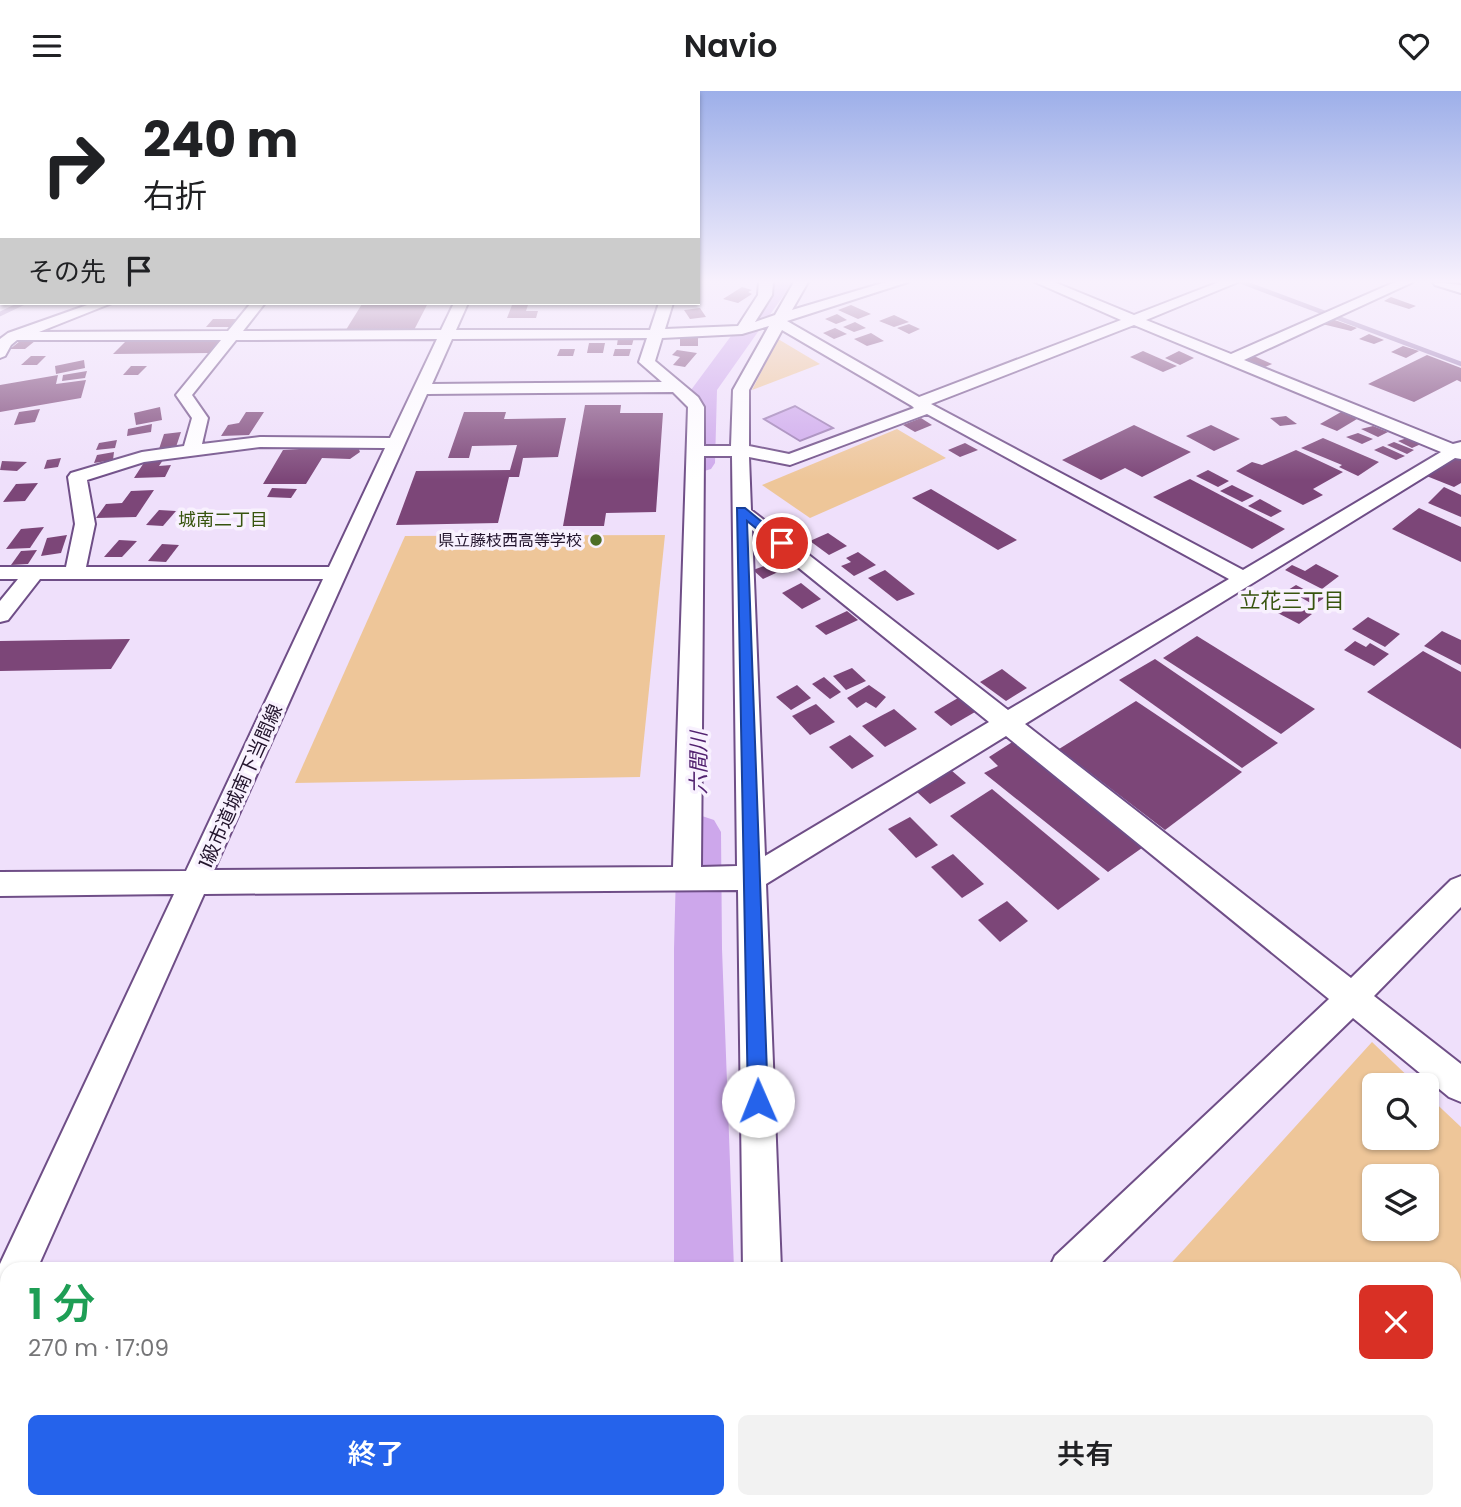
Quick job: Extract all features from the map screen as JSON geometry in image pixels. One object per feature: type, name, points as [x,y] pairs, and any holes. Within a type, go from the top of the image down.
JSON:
[{"type":"street","points":[[192,450],[200,418],[184,395],[221,348]]},
{"type":"street","name":"1級市道城南下当間線","points":[[20,1262],[440,348]]},
{"type":"street","points":[[650,348],[647,362],[695,407],[687,879]]},
{"type":"street","points":[[762,1262],[747,878],[739,451],[741,390],[763,348]]},
{"type":"street","points":[[824,348],[923,406],[1244,578]]},
{"type":"street","points":[[694,451],[739,451],[790,460],[1065,348]]},
{"type":"street","points":[[1202,348],[1459,451]]},
{"type":"street","points":[[1231,360],[1258,348]]},
{"type":"street","points":[[421,389],[682,393]]},
{"type":"street","points":[[75,572],[85,524],[77,477],[142,457],[260,442],[396,443]]},
{"type":"street","points":[[0,884],[747,878],[1459,451]]},
{"type":"street","points":[[741,510],[1461,1085]]},
{"type":"street","points":[[0,615],[35,572]]},
{"type":"street","points":[[0,573],[337,573]]},
{"type":"street","points":[[1075,1262],[1351,999],[1461,888]]},
{"type":"shaded area","points":[[773,348],[793,348],[820,364],[752,390]]},
{"type":"shaded area","points":[[795,406],[833,428],[800,441],[764,419]]},
{"type":"shaded area","points":[[897,429],[946,458],[810,518],[762,485]]},
{"type":"shaded area","points":[[665,535],[640,777],[295,783],[405,536]]},
{"type":"shaded area","points":[[1372,1042],[1404,1073],[1362,1073],[1362,1150],[1439,1150],[1439,1106],[1461,1127],[1461,1262],[1172,1262]]},
{"type":"building","points":[[119,348],[214,348],[210,353],[113,354]]},
{"type":"building","points":[[588,348],[604,348],[603,353],[587,353]]},
{"type":"building","points":[[1399,348],[1419,351],[1406,358],[1391,352]]},
{"type":"building","points":[[560,349],[575,349],[573,356],[557,356]]},
{"type":"building","points":[[615,349],[631,349],[629,356],[613,356]]},
{"type":"building","points":[[677,350],[697,353],[685,367],[673,365],[680,357],[672,355]]},
{"type":"building","points":[[1143,351],[1177,366],[1163,372],[1130,357]]},
{"type":"building","points":[[1179,351],[1194,358],[1180,365],[1165,358]]},
{"type":"building","points":[[1427,355],[1461,368],[1461,382],[1457,380],[1414,402],[1368,384]]},
{"type":"building","points":[[31,356],[46,356],[37,365],[21,365]]},
{"type":"building","points":[[1254,356],[1272,364],[1263,368],[1244,360]]},
{"type":"building","points":[[84,360],[85,368],[56,374],[55,366]]},
{"type":"building","points":[[131,366],[147,366],[138,375],[123,375]]},
{"type":"building","points":[[87,371],[85,378],[62,381],[63,375]]},
{"type":"building","points":[[58,375],[56,384],[86,380],[81,398],[0,412],[0,385]]},
{"type":"building","points":[[585,405],[621,405],[620,413],[663,413],[656,512],[606,513],[604,526],[563,526]]},
{"type":"building","points":[[160,407],[162,420],[136,425],[134,413]]},
{"type":"building","points":[[40,409],[35,422],[14,425],[19,412]]},
{"type":"building","points":[[246,412],[264,412],[249,435],[221,436],[228,425],[239,423]]},
{"type":"building","points":[[464,412],[506,412],[504,419],[566,418],[558,457],[523,458],[519,477],[509,477],[498,523],[396,525],[416,471],[510,470],[517,445],[472,446],[469,458],[448,458]]},
{"type":"building","points":[[1341,412],[1357,419],[1337,431],[1320,424]]},
{"type":"building","points":[[1286,416],[1297,424],[1280,426],[1270,418]]},
{"type":"building","points":[[921,418],[932,425],[915,432],[903,425]]},
{"type":"building","points":[[152,424],[151,432],[127,436],[128,429]]},
{"type":"building","points":[[1134,425],[1191,452],[1142,477],[1125,468],[1101,480],[1062,460]]},
{"type":"building","points":[[1211,425],[1240,439],[1214,451],[1186,436]]},
{"type":"building","points":[[1373,426],[1388,432],[1378,437],[1361,429]]},
{"type":"building","points":[[181,432],[176,447],[159,449],[164,434]]},
{"type":"building","points":[[1358,433],[1373,439],[1362,444],[1346,437]]},
{"type":"building","points":[[1323,438],[1379,462],[1358,476],[1339,467],[1342,465],[1301,448]]},
{"type":"building","points":[[1407,438],[1421,444],[1412,448],[1398,441]]},
{"type":"building","points":[[117,440],[115,448],[96,450],[99,443]]},
{"type":"building","points":[[1394,442],[1414,450],[1407,454],[1387,445]]},
{"type":"building","points":[[965,443],[978,450],[960,457],[948,450]]},
{"type":"building","points":[[1383,446],[1405,456],[1396,460],[1374,450]]},
{"type":"building","points":[[358,447],[360,452],[350,459],[322,458],[306,484],[263,484],[283,450]]},
{"type":"building","points":[[1296,450],[1343,472],[1313,489],[1323,495],[1303,505],[1236,471],[1252,462],[1262,465]]},
{"type":"building","points":[[114,452],[113,460],[94,463],[97,455]]},
{"type":"building","points":[[1454,457],[1461,459],[1461,483],[1454,487],[1424,475]]},
{"type":"building","points":[[61,458],[58,467],[44,469],[47,460]]},
{"type":"building","points":[[163,460],[159,466],[171,465],[165,477],[134,478],[145,461]]},
{"type":"building","points":[[2,461],[27,462],[17,471],[0,470]]},
{"type":"building","points":[[1208,470],[1229,481],[1218,487],[1196,476]]},
{"type":"building","points":[[1190,479],[1285,529],[1252,549],[1153,497]]},
{"type":"building","points":[[38,483],[25,501],[3,502],[16,484]]},
{"type":"building","points":[[1232,485],[1254,496],[1242,502],[1220,491]]},
{"type":"building","points":[[1444,487],[1461,495],[1461,517],[1428,503]]},
{"type":"building","points":[[272,488],[297,489],[291,498],[267,497]]},
{"type":"building","points":[[931,489],[1017,540],[998,550],[912,498]]},
{"type":"building","points":[[154,490],[136,517],[96,518],[106,504],[122,503],[131,491]]},
{"type":"building","points":[[1260,499],[1282,511],[1271,517],[1248,506]]},
{"type":"building","points":[[1419,508],[1461,527],[1461,562],[1392,529]]},
{"type":"building","points":[[159,510],[176,511],[163,526],[146,525]]},
{"type":"building","points":[[44,527],[30,548],[6,549],[21,529]]},
{"type":"building","points":[[828,533],[847,546],[829,555],[810,541]]},
{"type":"building","points":[[67,535],[61,553],[41,556],[47,538]]},
{"type":"building","points":[[119,540],[137,541],[122,557],[104,557]]},
{"type":"building","points":[[162,544],[179,545],[166,562],[148,561]]},
{"type":"building","points":[[37,550],[28,564],[11,565],[21,551]]},
{"type":"building","points":[[858,552],[876,565],[854,576],[841,566],[851,562],[846,558]]},
{"type":"building","points":[[769,564],[778,572],[763,579],[753,570]]},
{"type":"building","points":[[1316,564],[1339,576],[1322,589],[1285,570],[1292,565],[1305,571]]},
{"type":"building","points":[[885,570],[915,594],[897,601],[868,578]]},
{"type":"building","points":[[801,583],[821,599],[802,609],[782,593]]},
{"type":"building","points":[[1296,585],[1313,594],[1317,591],[1327,596],[1314,605],[1288,590]]},
{"type":"building","points":[[1285,600],[1312,614],[1299,624],[1272,610]]},
{"type":"building","points":[[847,611],[858,620],[826,635],[815,626]]},
{"type":"building","points":[[1368,617],[1400,634],[1385,647],[1352,629]]},
{"type":"building","points":[[1442,631],[1461,640],[1461,665],[1424,646]]},
{"type":"building","points":[[1197,636],[1315,709],[1281,734],[1163,658]]},
{"type":"building","points":[[130,639],[111,669],[0,671],[0,641]]},
{"type":"building","points":[[1355,641],[1366,647],[1370,643],[1389,654],[1374,666],[1344,650]]},
{"type":"building","points":[[1423,651],[1461,672],[1461,749],[1367,692]]},
{"type":"building","points":[[1155,659],[1278,743],[1242,768],[1119,680]]},
{"type":"building","points":[[852,668],[866,681],[846,690],[833,676]]},
{"type":"building","points":[[1002,669],[1027,688],[1006,701],[980,682]]},
{"type":"building","points":[[824,677],[841,692],[830,699],[812,684]]},
{"type":"building","points":[[797,685],[811,698],[791,710],[776,697]]},
{"type":"building","points":[[869,685],[886,697],[876,708],[866,702],[857,708],[847,698]]},
{"type":"building","points":[[958,698],[975,712],[951,726],[934,712]]},
{"type":"building","points":[[1136,701],[1242,772],[1165,830],[1059,749]]},
{"type":"building","points":[[816,704],[835,722],[810,735],[792,716]]},
{"type":"building","points":[[894,709],[917,729],[885,747],[862,726]]},
{"type":"building","points":[[850,735],[874,756],[852,769],[829,747]]},
{"type":"building","points":[[1017,739],[1149,843],[1108,872],[984,773],[998,766],[989,757]]},
{"type":"building","points":[[951,770],[966,783],[930,804],[916,791]]},
{"type":"building","points":[[992,789],[1100,879],[1058,910],[950,816]]},
{"type":"building","points":[[910,817],[938,845],[916,858],[888,829]]},
{"type":"building","points":[[953,854],[984,884],[962,898],[931,867]]},
{"type":"building","points":[[1007,901],[1028,921],[1000,942],[978,920]]},
{"type":"waterway","name":"六間川","points":[[701,463],[704,390],[734,348]]},
{"type":"waterway","points":[[1418,348],[1461,364]]},
{"type":"waterway","name":"六間川","points":[[699,832],[698,949],[704,1262]]},
{"type":"place","name":"県立藤枝西高等学校","points":[[596,540]]},
{"type":"district","name":"城南二丁目","points":[[223,520]]},
{"type":"district","name":"立花三丁目","points":[[1292,601]]},
{"type":"route","points":[[758,1101],[741,510],[782,543]]}]
